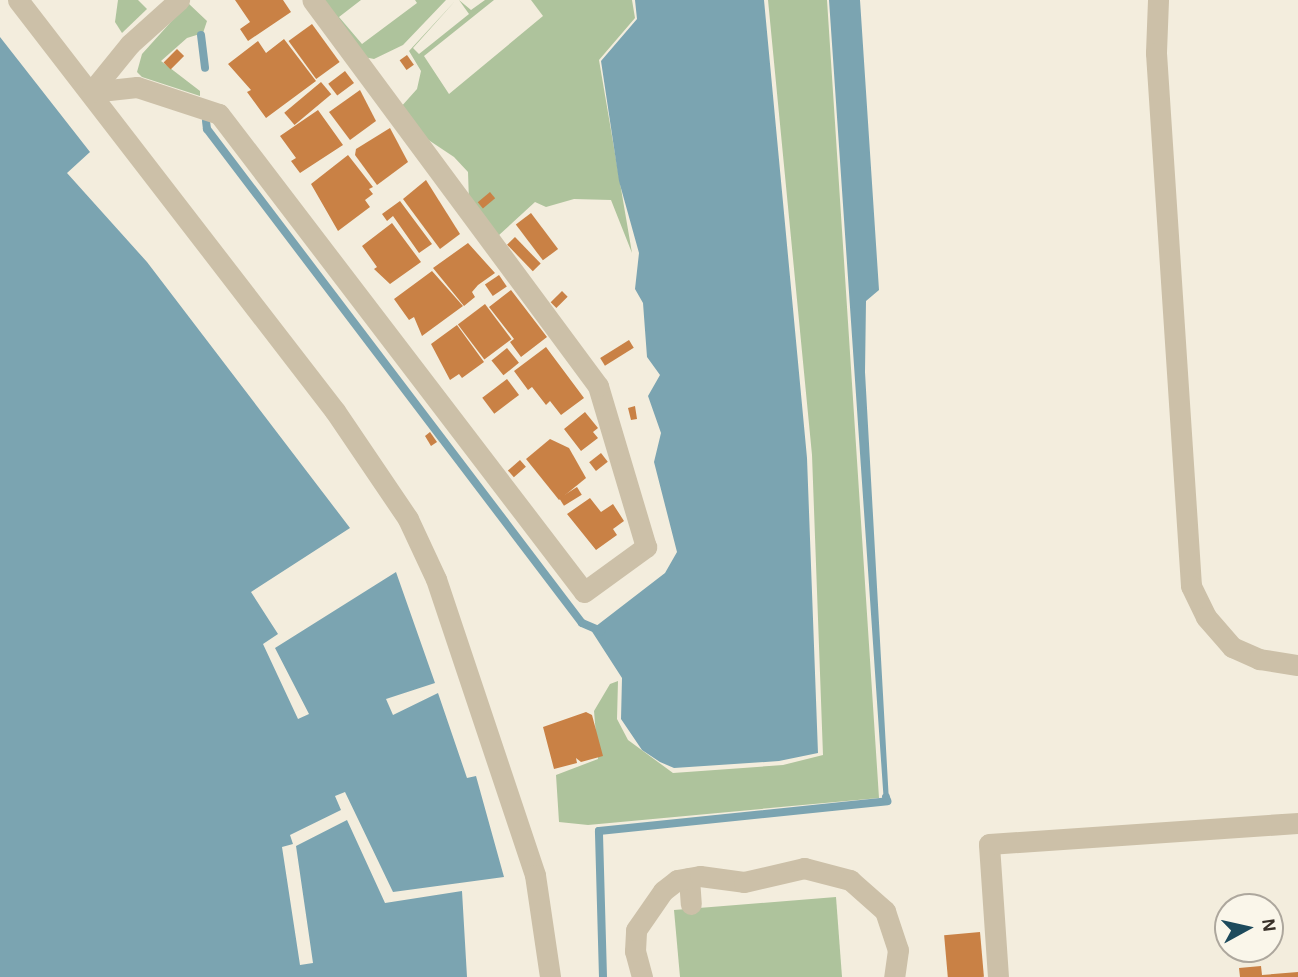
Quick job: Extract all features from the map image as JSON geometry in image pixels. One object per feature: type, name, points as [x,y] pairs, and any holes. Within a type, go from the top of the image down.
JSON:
[{"type":"street","points":[[18,0],[335,411],[408,519],[436,579],[531,862],[546,928],[550,977]]},
{"type":"street","points":[[91,92],[130,44],[179,0]]},
{"type":"street","points":[[91,92],[137,88],[219,114],[584,592],[646,547],[598,386],[312,0]]},
{"type":"street","points":[[1158,0],[1156,53],[1191,586],[1206,617],[1232,646],[1259,659],[1298,665]]},
{"type":"street","points":[[998,977],[989,844],[1298,823]]},
{"type":"street","points":[[642,977],[635,951],[636,930],[663,891],[689,878],[744,882],[804,868],[850,880],[885,911],[895,931],[894,977]]},
{"type":"street","points":[[689,878],[691,904]]},
{"type":"green space","points":[[118,0],[138,0],[147,9],[122,33],[115,22]]},
{"type":"green space","points":[[321,0],[361,0],[339,17],[362,44],[417,3],[415,0],[446,0],[403,45],[374,59],[364,57]]},
{"type":"green space","points":[[456,0],[413,48],[419,54],[469,14],[459,0],[471,10],[485,0],[494,0],[424,56],[449,94],[543,16],[531,0],[632,0],[635,18],[599,60],[632,253],[611,200],[574,199],[546,207],[535,202],[498,236],[469,202],[468,172],[454,157],[421,135],[400,108],[417,89],[421,71],[409,51]]},
{"type":"green space","points":[[768,0],[827,0],[879,798],[588,825],[559,822],[556,775],[598,759],[594,711],[610,684],[618,681],[617,719],[628,740],[673,773],[783,765],[823,755],[812,455]]},
{"type":"green space","points":[[188,3],[207,21],[203,33],[187,38],[161,61],[200,91],[200,96],[142,77],[137,72],[142,54]]},
{"type":"green space","points":[[836,897],[842,977],[680,977],[674,910]]},
{"type":"water","points":[[635,0],[764,0],[807,458],[818,753],[779,761],[674,768],[660,762],[642,750],[621,719],[622,678],[591,630],[665,573],[677,552],[654,462],[661,433],[648,396],[660,375],[647,357],[643,303],[635,289],[639,253],[619,181],[601,61],[637,19]]},
{"type":"water","points":[[829,0],[860,0],[879,290],[866,301],[865,372],[889,802],[884,804]]},
{"type":"water","points":[[0,37],[90,152],[67,173],[147,262],[350,528],[251,592],[278,634],[263,644],[298,719],[309,714],[275,648],[396,572],[435,683],[386,699],[393,715],[438,693],[467,778],[476,776],[504,877],[393,892],[345,792],[335,796],[341,810],[290,835],[293,844],[282,847],[300,965],[313,963],[296,846],[347,820],[385,903],[462,891],[467,977],[0,977]]},
{"type":"building","points":[[235,0],[283,0],[291,12],[248,41],[240,29],[250,22]]},
{"type":"building","points":[[312,24],[340,62],[316,79],[289,41]]},
{"type":"building","points":[[284,39],[316,81],[266,118],[247,92],[251,90],[228,64],[258,41],[266,53]]},
{"type":"building","points":[[177,49],[184,56],[171,70],[164,62]]},
{"type":"building","points":[[407,55],[414,65],[407,70],[400,60]]},
{"type":"building","points":[[345,71],[354,83],[337,96],[328,84]]},
{"type":"building","points":[[321,82],[331,94],[295,125],[284,113]]},
{"type":"building","points":[[360,90],[376,121],[350,140],[329,112]]},
{"type":"building","points":[[318,110],[343,145],[300,173],[291,161],[296,158],[280,136]]},
{"type":"building","points":[[390,128],[408,162],[377,185],[355,155],[356,149]]},
{"type":"building","points":[[348,155],[373,187],[369,189],[373,194],[365,200],[370,207],[338,231],[311,184]]},
{"type":"building","points":[[426,180],[460,234],[440,249],[403,199]]},
{"type":"building","points":[[490,192],[495,198],[483,208],[478,202]]},
{"type":"building","points":[[400,201],[432,244],[419,253],[393,216],[387,221],[382,214]]},
{"type":"building","points":[[531,213],[558,249],[543,260],[516,224]]},
{"type":"building","points":[[392,223],[421,262],[390,284],[374,269],[377,267],[362,246]]},
{"type":"building","points":[[515,237],[541,264],[533,271],[507,245]]},
{"type":"building","points":[[468,243],[495,273],[478,285],[472,292],[475,297],[464,306],[433,268]]},
{"type":"building","points":[[432,271],[463,306],[422,336],[414,317],[409,320],[394,299]]},
{"type":"building","points":[[499,275],[507,287],[493,296],[485,285]]},
{"type":"building","points":[[511,290],[547,337],[521,357],[510,342],[514,339],[489,307]]},
{"type":"building","points":[[562,291],[568,297],[556,308],[551,302]]},
{"type":"building","points":[[485,304],[511,339],[484,360],[458,324]]},
{"type":"building","points":[[457,325],[484,362],[462,378],[459,374],[450,380],[431,344]]},
{"type":"building","points":[[629,340],[634,348],[605,366],[600,358]]},
{"type":"building","points":[[546,347],[584,398],[561,415],[550,401],[546,405],[532,387],[528,390],[514,371]]},
{"type":"building","points":[[507,348],[519,363],[503,375],[491,361]]},
{"type":"building","points":[[507,379],[519,395],[494,414],[482,398]]},
{"type":"building","points":[[635,406],[637,419],[631,420],[628,408]]},
{"type":"building","points":[[585,412],[598,428],[593,432],[598,438],[581,451],[564,429]]},
{"type":"building","points":[[430,432],[437,442],[431,446],[425,436]]},
{"type":"building","points":[[550,439],[569,448],[586,478],[559,500],[526,459]]},
{"type":"building","points":[[601,453],[608,462],[596,471],[589,462]]},
{"type":"building","points":[[520,460],[526,467],[514,477],[508,470]]},
{"type":"building","points":[[577,487],[582,495],[564,506],[559,498]]},
{"type":"building","points":[[590,498],[601,512],[613,504],[624,521],[613,529],[617,535],[596,550],[567,514]]},
{"type":"building","points":[[586,712],[592,715],[603,756],[581,762],[576,758],[577,763],[554,769],[543,727]]},
{"type":"building","points":[[980,932],[984,977],[948,977],[944,935]]},
{"type":"building","points":[[1261,966],[1262,975],[1298,972],[1298,977],[1240,977],[1239,968]]},
{"type":"waterway","points":[[201,35],[205,68]]},
{"type":"waterway","points":[[206,121],[207,129],[582,623],[601,631]]},
{"type":"waterway","points":[[603,977],[599,831],[887,801],[886,797]]}]
